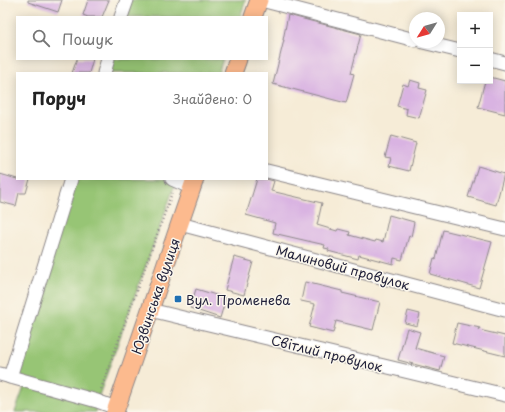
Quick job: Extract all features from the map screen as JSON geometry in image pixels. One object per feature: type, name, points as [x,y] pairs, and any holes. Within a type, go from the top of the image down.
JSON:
[{"type":"main road","points":[[253,16],[260,0]]},
{"type":"main road","points":[[233,72],[238,60]]},
{"type":"main road","name":"Юзвинська вулиця","points":[[115,410],[194,184]]},
{"type":"street","points":[[121,16],[127,0]]},
{"type":"street","points":[[260,0],[409,38]]},
{"type":"street","points":[[445,48],[457,51]]},
{"type":"street","points":[[104,72],[108,60]]},
{"type":"street","points":[[493,60],[505,63]]},
{"type":"street","points":[[268,171],[505,229]]},
{"type":"street","points":[[71,180],[5,375],[97,401],[115,410]]},
{"type":"street","points":[[174,180],[194,184]]},
{"type":"street","name":"Малиновий провулок","points":[[180,224],[505,310]]},
{"type":"street","name":"Світлий провулок","points":[[150,310],[505,395]]},
{"type":"path","points":[[97,401],[174,180]]},
{"type":"green space","points":[[127,0],[246,0],[240,16],[121,16]]},
{"type":"green space","points":[[108,60],[223,60],[218,72],[104,72]]},
{"type":"green space","points":[[71,180],[177,180],[97,401],[95,412],[15,412],[26,382],[10,377]]},
{"type":"building","points":[[28,0],[62,0],[58,12],[28,2]]},
{"type":"building","points":[[88,0],[109,0],[102,16],[83,15]]},
{"type":"building","points":[[288,15],[361,34],[351,73],[354,74],[346,103],[273,84],[284,40]]},
{"type":"building","points":[[77,60],[93,60],[89,72],[72,72]]},
{"type":"building","points":[[493,78],[505,81],[505,114],[478,107],[484,84],[493,84]]},
{"type":"building","points":[[410,80],[420,83],[419,88],[427,90],[419,118],[406,115],[407,109],[397,106],[403,84],[408,86]]},
{"type":"building","points":[[391,136],[416,143],[409,171],[389,166],[391,158],[385,157]]},
{"type":"building","points":[[478,166],[504,174],[496,205],[468,197]]},
{"type":"building","points":[[0,174],[16,179],[16,180],[30,180],[26,193],[19,193],[16,206],[0,202]]},
{"type":"building","points":[[257,180],[268,180],[274,181],[271,191],[322,203],[317,225],[337,231],[338,229],[350,232],[349,235],[375,242],[376,240],[383,242],[389,215],[414,222],[411,237],[409,236],[402,260],[394,258],[393,264],[359,255],[358,259],[328,251],[329,249],[324,248],[325,245],[273,233],[275,223],[246,215]]},
{"type":"building","points":[[443,230],[492,242],[479,288],[430,274],[434,258],[436,259]]},
{"type":"building","points":[[234,257],[253,262],[244,295],[225,290]]},
{"type":"building","points":[[305,282],[380,302],[373,330],[336,321],[333,333],[309,327],[315,304],[301,301]]},
{"type":"building","points":[[196,289],[226,298],[220,318],[190,308]]},
{"type":"building","points":[[408,311],[420,314],[417,326],[405,323]]},
{"type":"building","points":[[457,323],[505,336],[505,356],[452,343]]},
{"type":"building","points":[[407,328],[420,332],[415,348],[444,356],[440,371],[398,360]]},
{"type":"place","name":"Вул. Променева","points":[[178,299]]}]
